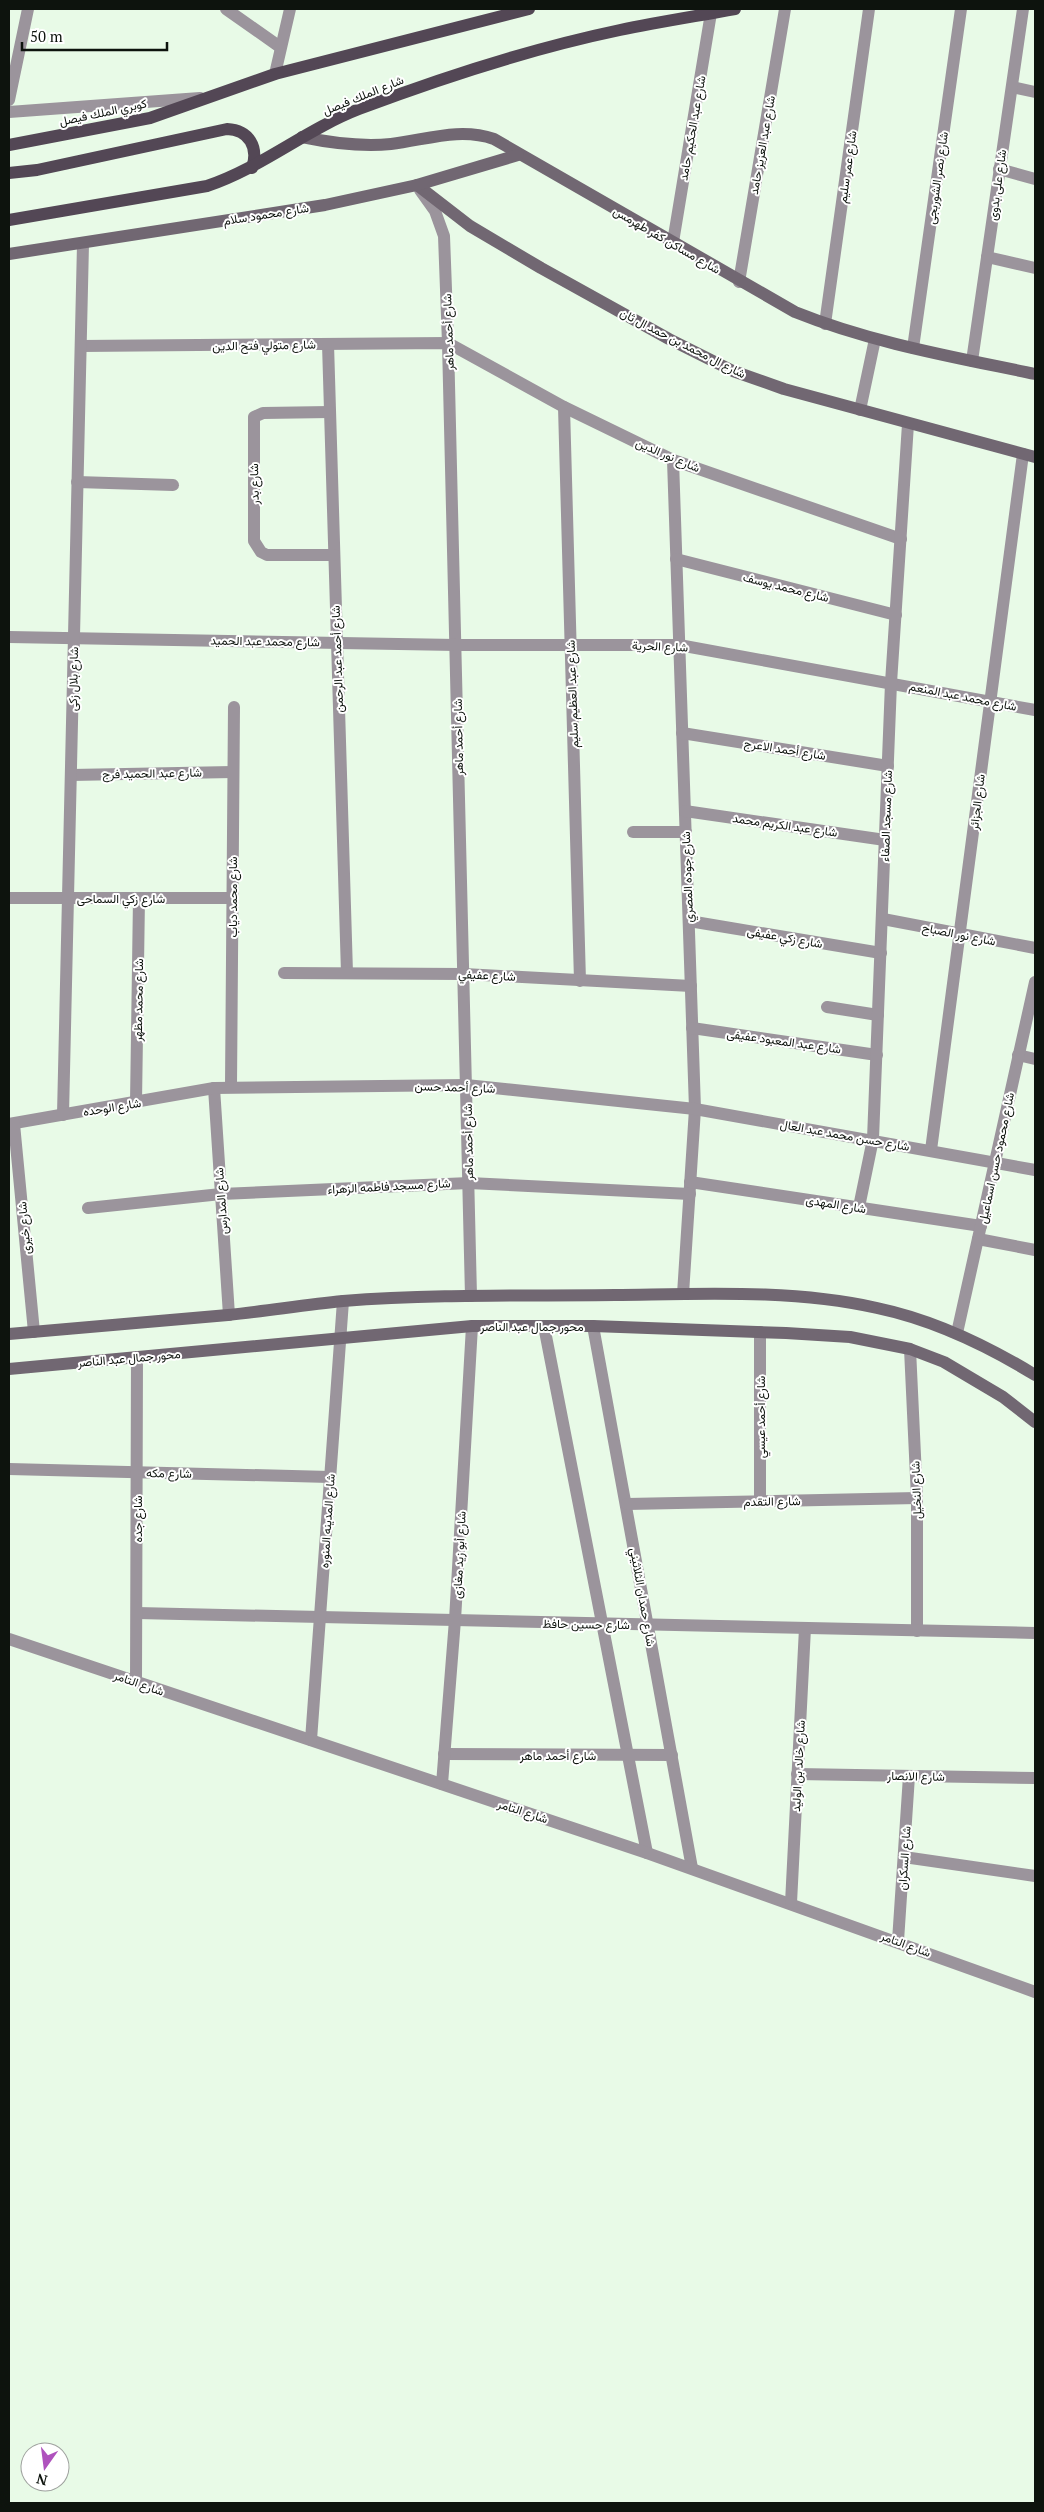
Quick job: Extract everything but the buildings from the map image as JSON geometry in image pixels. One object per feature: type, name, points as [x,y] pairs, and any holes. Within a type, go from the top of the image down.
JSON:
[{"type":"main road","points":[[200,98],[275,74],[525,9]]},
{"type":"main road","name":"شارع الملك فيصل","points":[[9,220],[207,186],[252,168],[302,137],[357,110],[478,68],[619,30],[735,9]]},
{"type":"main road","name":"كوبري الملك فيصل","points":[[9,144],[132,122],[176,109],[200,98]]},
{"type":"main road","points":[[9,173],[37,170],[226,129],[242,132],[253,144],[255,152],[252,168]]},
{"type":"street","points":[[9,100],[28,9]]},
{"type":"street","points":[[226,9],[280,47]]},
{"type":"street","points":[[275,74],[290,9]]},
{"type":"street","name":"شارع عبد العزيز حامد","points":[[739,282],[785,9]]},
{"type":"street","name":"شارع عمر سليم","points":[[825,324],[869,9]]},
{"type":"street","name":"شارع نصر الشوربجى","points":[[913,348],[961,9]]},
{"type":"street","name":"شارع على بدوى","points":[[972,361],[1023,9]]},
{"type":"street","name":"شارع عبد الحكيم حامد","points":[[673,242],[711,13]]},
{"type":"street","points":[[1012,87],[1035,92]]},
{"type":"street","points":[[9,112],[200,98]]},
{"type":"street","name":"شارع مساكن كفر طهرمس","points":[[302,137],[340,144],[390,144],[470,133],[494,139],[518,155],[673,242],[739,282],[795,312],[825,324],[875,339],[1035,374]]},
{"type":"street","name":"شارع محمود سلام","points":[[9,254],[325,205],[417,185],[518,155]]},
{"type":"street","points":[[999,169],[1035,179]]},
{"type":"street","name":"شارع أحمد ماهر","points":[[417,185],[435,211],[444,236],[456,645],[471,1296]]},
{"type":"street","name":"شارع ال محمد بن حمد ال ثان","points":[[417,185],[486,235],[670,339],[742,374],[784,389],[908,424],[1029,455]]},
{"type":"street","name":"شارع بلال زكى","points":[[63,1115],[83,244]]},
{"type":"street","points":[[986,258],[1035,268]]},
{"type":"street","points":[[860,410],[875,339]]},
{"type":"street","name":"شارع متولي فتح الدين","points":[[80,346],[448,343]]},
{"type":"street","name":"شارع نور الدين","points":[[448,343],[564,407],[673,460],[901,539]]},
{"type":"street","name":"شارع أحمد عبد الرحمن","points":[[328,344],[347,973]]},
{"type":"street","name":"شارع عبد العظيم سليم","points":[[564,407],[580,980]]},
{"type":"street","name":"شارع بدر","points":[[330,412],[263,413],[254,417],[254,541],[261,552],[267,555],[334,555]]},
{"type":"street","name":"شارع مسجد الصفاء","points":[[859,1207],[873,1139],[891,683],[908,424]]},
{"type":"street","name":"شارع الجزائر","points":[[931,1150],[990,702],[1029,455]]},
{"type":"street","name":"شارع جوده المصري","points":[[673,460],[695,1109],[683,1294]]},
{"type":"street","points":[[78,482],[173,485]]},
{"type":"street","name":"شارع محمد يوسف","points":[[676,559],[896,615]]},
{"type":"street","name":"شارع محمد عبد الحميد","points":[[9,637],[456,645]]},
{"type":"street","name":"شارع الحرية","points":[[456,645],[679,645],[891,683]]},
{"type":"street","name":"شارع محمد عبد المنعم","points":[[891,683],[1035,710]]},
{"type":"street","name":"شارع محمد دياب","points":[[231,1086],[234,707]]},
{"type":"street","name":"شارع أحمد الاعرج","points":[[682,733],[888,766]]},
{"type":"street","name":"شارع عبد الحميد فرج","points":[[71,775],[233,772]]},
{"type":"street","name":"شارع عبد الكريم محمد","points":[[685,811],[885,840]]},
{"type":"street","points":[[633,832],[686,832]]},
{"type":"street","name":"شارع زكي السماحى","points":[[9,898],[232,898]]},
{"type":"street","name":"شارع محمد مظهر","points":[[136,1103],[139,898]]},
{"type":"street","name":"شارع نور الصباح","points":[[883,919],[1035,948]]},
{"type":"street","name":"شارع زكي عفيفى","points":[[688,921],[881,953]]},
{"type":"street","name":"شارع عفيفي","points":[[284,974],[464,974],[691,986]]},
{"type":"street","name":"شارع محمود حسن اسماعيل","points":[[958,1333],[1035,982]]},
{"type":"street","points":[[827,1007],[878,1015]]},
{"type":"street","name":"شارع عبد المعبود عفيفى","points":[[692,1028],[877,1054]]},
{"type":"street","points":[[1018,1055],[1035,1059]]},
{"type":"street","name":"شارع أحمد حسن","points":[[214,1088],[231,1086],[466,1084],[695,1109]]},
{"type":"street","name":"شارع الوحده","points":[[11,1124],[214,1088]]},
{"type":"street","name":"شارع المدارس","points":[[214,1088],[228,1315]]},
{"type":"street","name":"شارع حسن محمد عبد العال","points":[[695,1109],[873,1139],[1035,1170]]},
{"type":"street","name":"شارع خيرى","points":[[11,1124],[34,1332]]},
{"type":"street","name":"شارع مسجد فاطمه الزهراء","points":[[88,1208],[220,1194],[469,1183],[690,1188]]},
{"type":"street","name":"شارع المهدى","points":[[690,1188],[859,1207],[980,1232],[1035,1250]]},
{"type":"street","points":[[9,1334],[228,1315],[343,1301],[471,1296],[683,1294],[786,1297],[839,1301],[915,1318],[958,1333],[1004,1355],[1035,1375]]},
{"type":"street","name":"شارع المدينه المنوره","points":[[311,1740],[343,1301]]},
{"type":"street","name":"محور جمال عبد الناصر","points":[[9,1369],[472,1326],[593,1326],[760,1332],[850,1337],[910,1349],[944,1362],[1003,1397],[1035,1422]]},
{"type":"street","name":"شارع أبو زيد مغازى","points":[[442,1784],[455,1620],[472,1326]]},
{"type":"street","points":[[544,1326],[648,1853]]},
{"type":"street","name":"شارع حمدان الثلاثيني","points":[[593,1326],[692,1868]]},
{"type":"street","name":"شارع أحمد عيسي","points":[[760,1332],[760,1501]]},
{"type":"street","name":"شارع النخيل","points":[[910,1349],[917,1498],[917,1631]]},
{"type":"street","name":"شارع جده","points":[[136,1682],[137,1357]]},
{"type":"street","name":"شارع مكه","points":[[9,1470],[330,1477]]},
{"type":"street","name":"شارع التقدم","points":[[627,1504],[917,1498]]},
{"type":"street","name":"شارع حسين حافظ","points":[[137,1614],[1035,1634]]},
{"type":"street","name":"شارع خالد بن الوليد","points":[[792,1903],[805,1628]]},
{"type":"street","name":"شارع التامر","points":[[9,1639],[692,1868],[1035,1992]]},
{"type":"street","name":"شارع أحمد ماهر","points":[[444,1754],[672,1756]]},
{"type":"street","name":"شارع الانصار","points":[[797,1774],[1035,1778]]},
{"type":"street","name":"شارع السكران","points":[[898,1941],[909,1776]]},
{"type":"street","points":[[904,1857],[1035,1876]]}]
